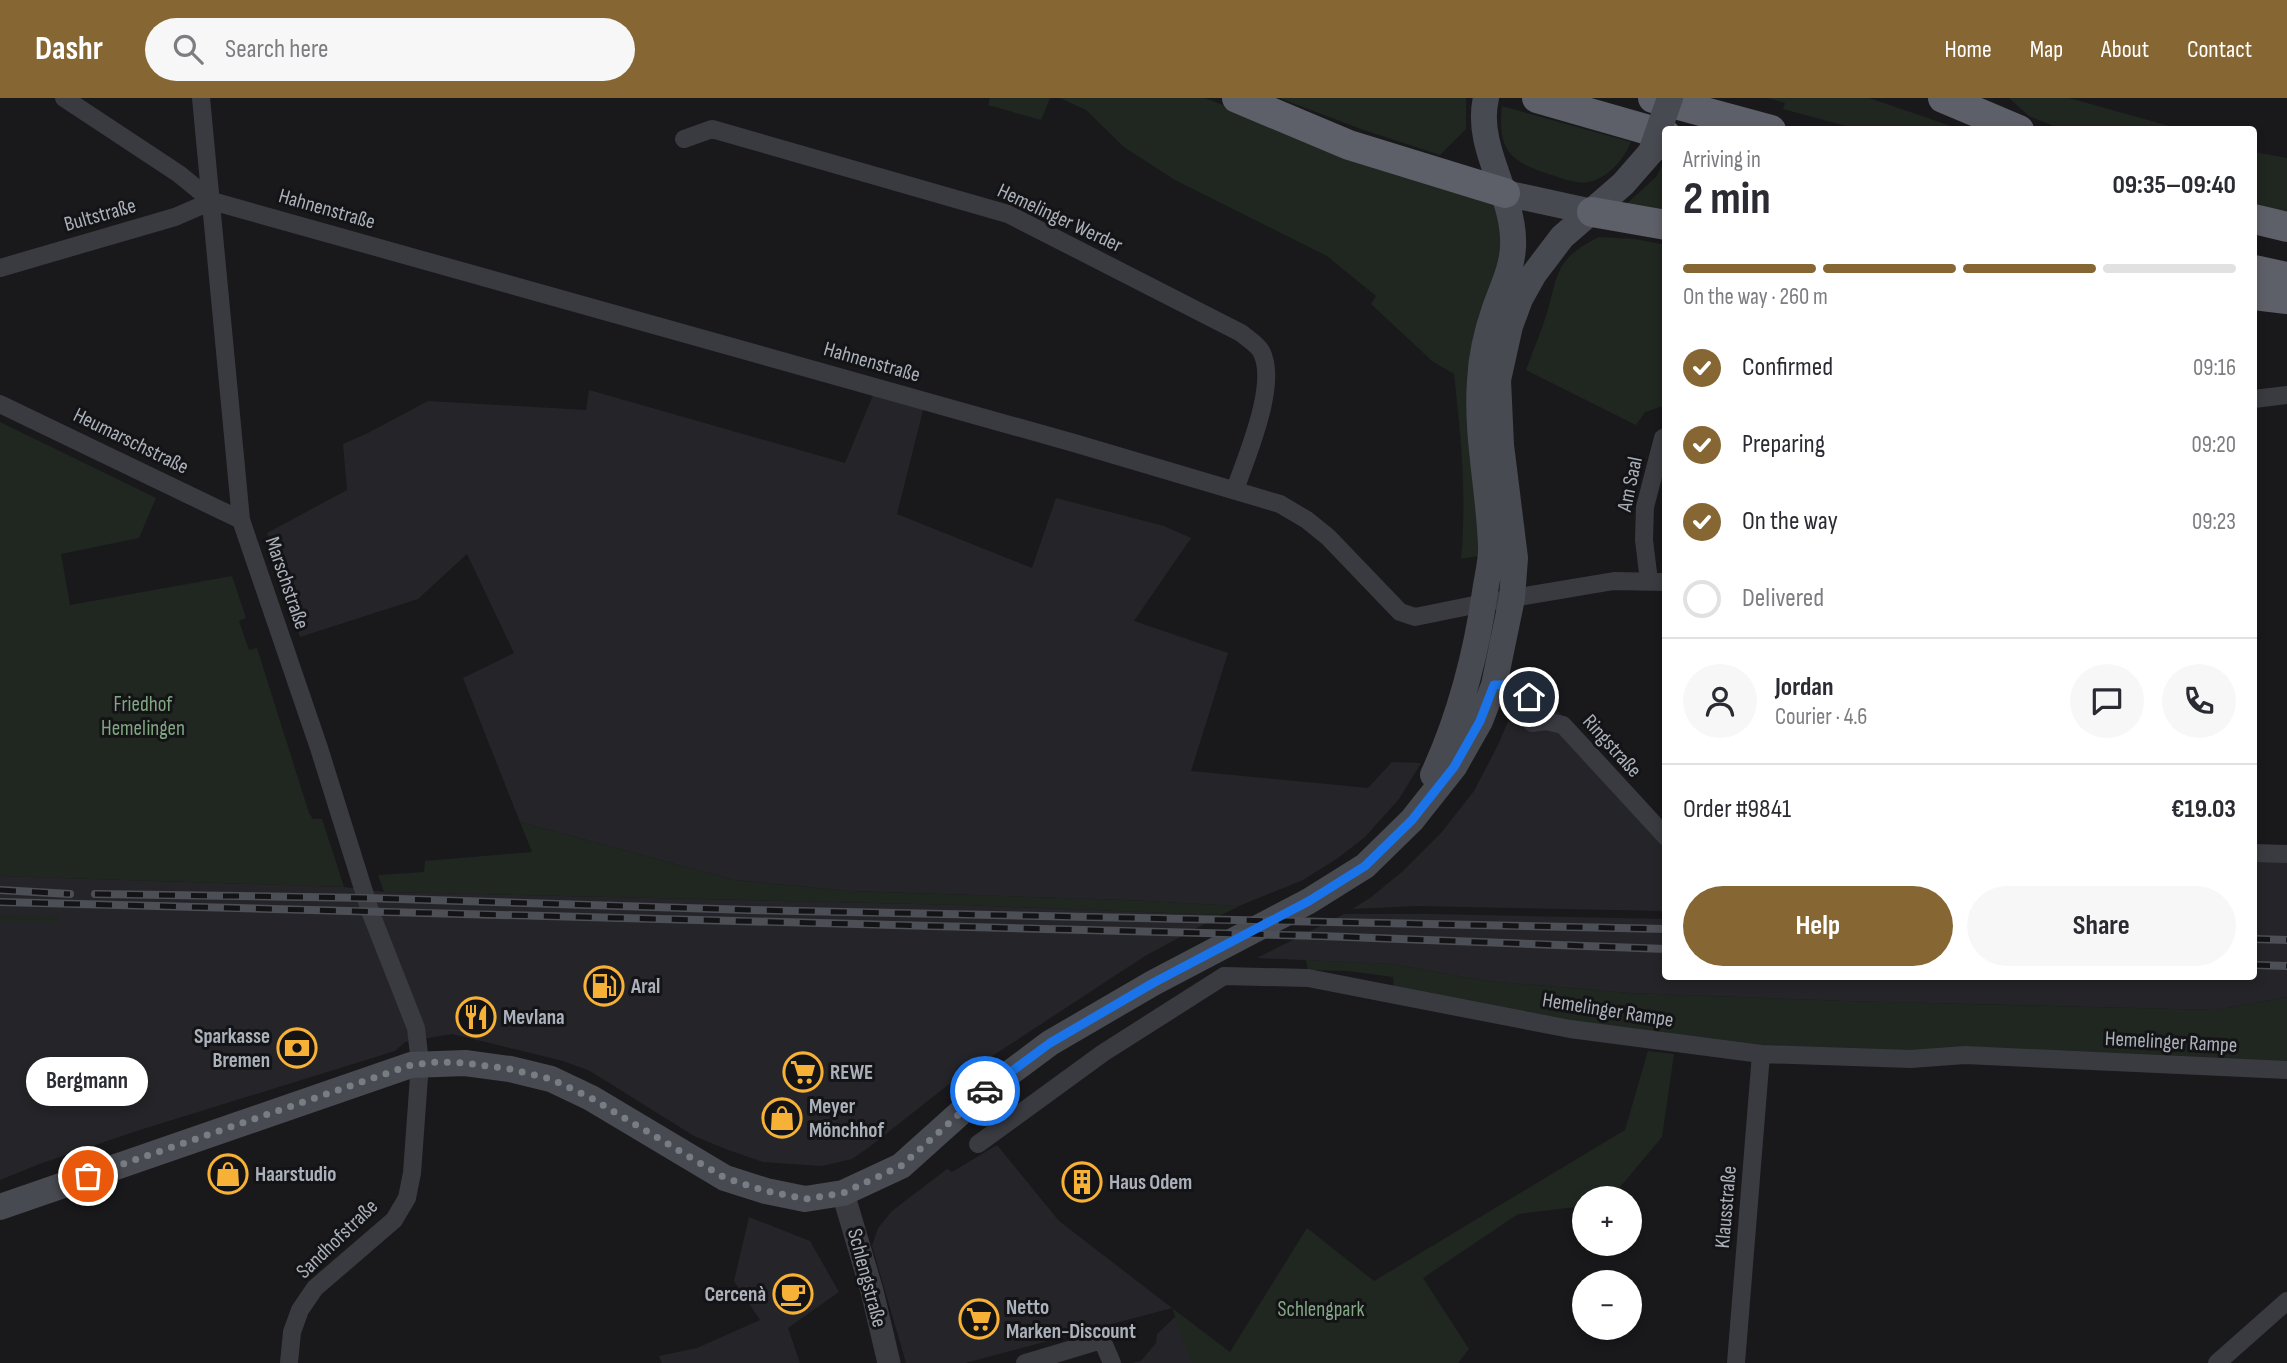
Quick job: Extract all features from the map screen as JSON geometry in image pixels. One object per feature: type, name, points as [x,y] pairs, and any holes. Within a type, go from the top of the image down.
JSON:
[{"type":"highway","points":[[1237,98],[1349,145],[1505,193]]},
{"type":"highway","points":[[1537,98],[1658,143]]},
{"type":"highway","points":[[1653,98],[1756,126]]},
{"type":"highway","points":[[1943,98],[2010,126]]},
{"type":"highway","points":[[1997,98],[2024,126]]},
{"type":"highway","points":[[1591,212],[1662,224]]},
{"type":"highway","points":[[2257,220],[2287,227]]},
{"type":"highway","points":[[2257,239],[2287,245]]},
{"type":"highway","points":[[2257,271],[2287,277]]},
{"type":"highway","points":[[2257,295],[2287,299]]},
{"type":"main road","points":[[1663,126],[1670,98]]},
{"type":"main road","points":[[1412,820],[1441,758],[1467,688],[1492,548],[1482,446],[1480,381],[1485,346],[1514,245],[1505,193],[1485,133],[1484,103]]},
{"type":"main road","points":[[0,1207],[420,1063],[485,1065],[551,1079],[591,1098],[725,1178],[766,1191],[806,1199],[843,1193],[901,1166],[979,1096],[1050,1043],[1153,983],[1309,901],[1365,866],[1412,820],[1454,767],[1480,721],[1494,685],[1512,598],[1515,558],[1501,445],[1498,380],[1510,326],[1534,274],[1562,237],[1639,169],[1658,143]]},
{"type":"main road","points":[[1505,193],[1591,212]]},
{"type":"street","points":[[64,98],[179,174],[212,201]]},
{"type":"street","name":"Marschstraße","points":[[201,98],[241,520],[319,748],[370,911],[416,1028],[420,1063]]},
{"type":"street","name":"Hemelinger Werder","points":[[684,139],[712,129],[1008,214],[1241,333],[1261,350],[1268,373],[1266,397],[1235,490]]},
{"type":"street","name":"Bultstraße","points":[[0,268],[175,217],[212,201]]},
{"type":"street","name":"Hahnenstraße","points":[[212,201],[1061,439],[1280,504],[1307,520],[1328,537],[1400,612],[1415,617],[1614,581],[1657,582]]},
{"type":"street","points":[[2257,399],[2287,395]]},
{"type":"street","name":"Heumarschstraße","points":[[0,404],[241,520]]},
{"type":"street","name":"Am Saal","points":[[1657,582],[1644,540],[1645,507],[1662,442]]},
{"type":"street","name":"Ringstraße","points":[[1494,685],[1517,685],[1526,690],[1532,723],[1546,721],[1563,725],[1662,833]]},
{"type":"street","points":[[2257,853],[2287,854]]},
{"type":"street","name":"Hemelinger Rampe","points":[[978,1144],[1103,1053],[1224,976],[1308,978],[1570,1029],[1761,1054],[1911,1059],[1965,1055],[2287,1070]]},
{"type":"street","name":"Klausstraße","points":[[1736,1363],[1761,1054]]},
{"type":"street","name":"Sandhofstraße","points":[[289,1363],[292,1332],[300,1311],[315,1288],[394,1220],[407,1198],[412,1172],[420,1063]]},
{"type":"street","name":"Schlengstraße","points":[[843,1193],[872,1291],[889,1363]]},
{"type":"street","points":[[2217,1363],[2287,1301]]},
{"type":"street","points":[[1025,1363],[1102,1340],[1112,1363]]},
{"type":"shaded area","points":[[876,388],[925,402],[897,514],[1032,568],[1056,498],[1164,526],[1191,538],[1134,621],[1228,653],[1191,771],[1368,788],[1392,762],[1421,763],[1399,799],[1365,837],[1338,858],[1303,880],[1239,906],[850,891],[734,880],[520,822],[463,678],[514,653],[467,554],[418,599],[300,637],[267,533],[347,490],[343,444],[428,401],[586,410],[589,390],[845,463]]},
{"type":"shaded area","points":[[1527,678],[1662,823],[1662,911],[1417,906],[1352,909],[1403,871],[1441,833],[1474,791],[1497,747]]},
{"type":"shaded area","points":[[2257,855],[2287,856],[2287,997],[2216,1010],[1630,993],[1487,981],[1391,964],[1257,958],[1344,914],[1662,919],[1662,980],[2257,980]]},
{"type":"shaded area","points":[[0,876],[344,887],[384,892],[962,905],[1221,915],[1145,956],[948,1085],[852,1159],[822,1166],[763,1162],[728,1150],[694,1136],[590,1071],[563,1061],[452,1034],[405,1042],[395,1051],[143,1129],[0,1180]]},
{"type":"shaded area","points":[[997,1145],[1059,1221],[1172,1308],[965,1363],[906,1363],[872,1246],[878,1228],[892,1211],[947,1169],[952,1172]]},
{"type":"shaded area","points":[[749,1217],[810,1241],[839,1292],[788,1328],[800,1363],[662,1363],[659,1356],[697,1348],[760,1320],[734,1281]]},
{"type":"shaded area","points":[[1175,1317],[1220,1363],[1132,1363],[1141,1361],[1156,1343],[1157,1334]]},
{"type":"green space","points":[[990,98],[1050,98],[1041,120],[988,105]]},
{"type":"green space","points":[[1060,98],[1205,98],[1343,152],[1494,205],[1504,242],[1483,555],[1461,559],[1463,489],[1454,374],[1432,361],[1371,304],[1376,296],[1327,256],[1175,180],[1124,147],[1086,110]]},
{"type":"green space","points":[[1279,98],[1466,98],[1466,129],[1440,155]]},
{"type":"green space","points":[[1767,98],[1869,98],[1951,126],[1846,126],[1783,109],[1785,103]]},
{"type":"green space","points":[[2009,98],[2069,98],[2169,126],[2054,126],[2029,116]]},
{"type":"green space","points":[[1502,106],[1631,142],[1624,155],[1603,176],[1585,183],[1570,181],[1526,165],[1510,153],[1502,134]]},
{"type":"green space","points":[[2257,153],[2287,158],[2287,215],[2257,205]]},
{"type":"green space","points":[[1662,164],[1662,214],[1622,208],[1657,176]]},
{"type":"green space","points":[[1599,237],[1635,239],[1662,244],[1662,406],[1645,412],[1636,425],[1526,370],[1561,267],[1574,252]]},
{"type":"green space","name":"Friedhof Hemelingen","points":[[0,422],[156,498],[139,538],[61,554],[70,605],[232,576],[246,618],[239,621],[249,650],[257,648],[309,813],[313,819],[322,819],[344,887],[0,876]]},
{"type":"green space","points":[[520,822],[734,880],[850,891],[1239,906],[1221,915],[962,905],[384,892],[378,875],[424,872],[425,861],[532,852]]},
{"type":"green space","points":[[0,915],[58,916],[60,921],[0,921]]},
{"type":"green space","points":[[1306,960],[1391,964],[1487,981],[1630,993],[2216,1010],[2287,997],[2287,1063],[1762,1046],[1580,1024],[1394,987],[1393,977],[1348,971],[1308,970]]},
{"type":"green space","name":"Schlengpark","points":[[1648,1051],[1674,1054],[1662,1137],[1621,1186],[1572,1186],[1572,1207],[1518,1214],[1423,1278],[1469,1349],[1458,1363],[1192,1363],[1172,1308],[1230,1352],[1307,1228],[1374,1281],[1625,1130]]},
{"type":"railway","points":[[0,890],[70,894]]},
{"type":"railway","points":[[95,894],[1662,929]]},
{"type":"railway","points":[[0,902],[1321,936],[1662,949]]},
{"type":"railway","points":[[2257,939],[2287,940]]},
{"type":"railway","points":[[2257,965],[2287,966]]},
{"type":"way so far","points":[[88,1176],[411,1065],[437,1062],[494,1066],[551,1079],[591,1098],[725,1178],[766,1191],[806,1199],[843,1193],[901,1166],[985,1091]]},
{"type":"place","name":"Aral","points":[[604,986]]},
{"type":"place","name":"Mevlana","points":[[476,1017]]},
{"type":"place","name":"Sparkasse Bremen","points":[[297,1048]]},
{"type":"place","name":"REWE","points":[[803,1072]]},
{"type":"place","name":"Meyer Mönchhof","points":[[782,1118]]},
{"type":"place","name":"Haarstudio","points":[[228,1174]]},
{"type":"place","name":"Bergmann","points":[[88,1176]]},
{"type":"place","name":"Haus Odem","points":[[1082,1182]]},
{"type":"place","name":"Cercenà","points":[[793,1294]]},
{"type":"place","name":"Netto Marken-Discount","points":[[979,1319]]},
{"type":"route","points":[[985,1091],[1050,1043],[1153,983],[1309,901],[1365,866],[1412,820],[1454,767],[1480,721],[1494,685],[1517,685],[1526,690],[1529,697]]}]
